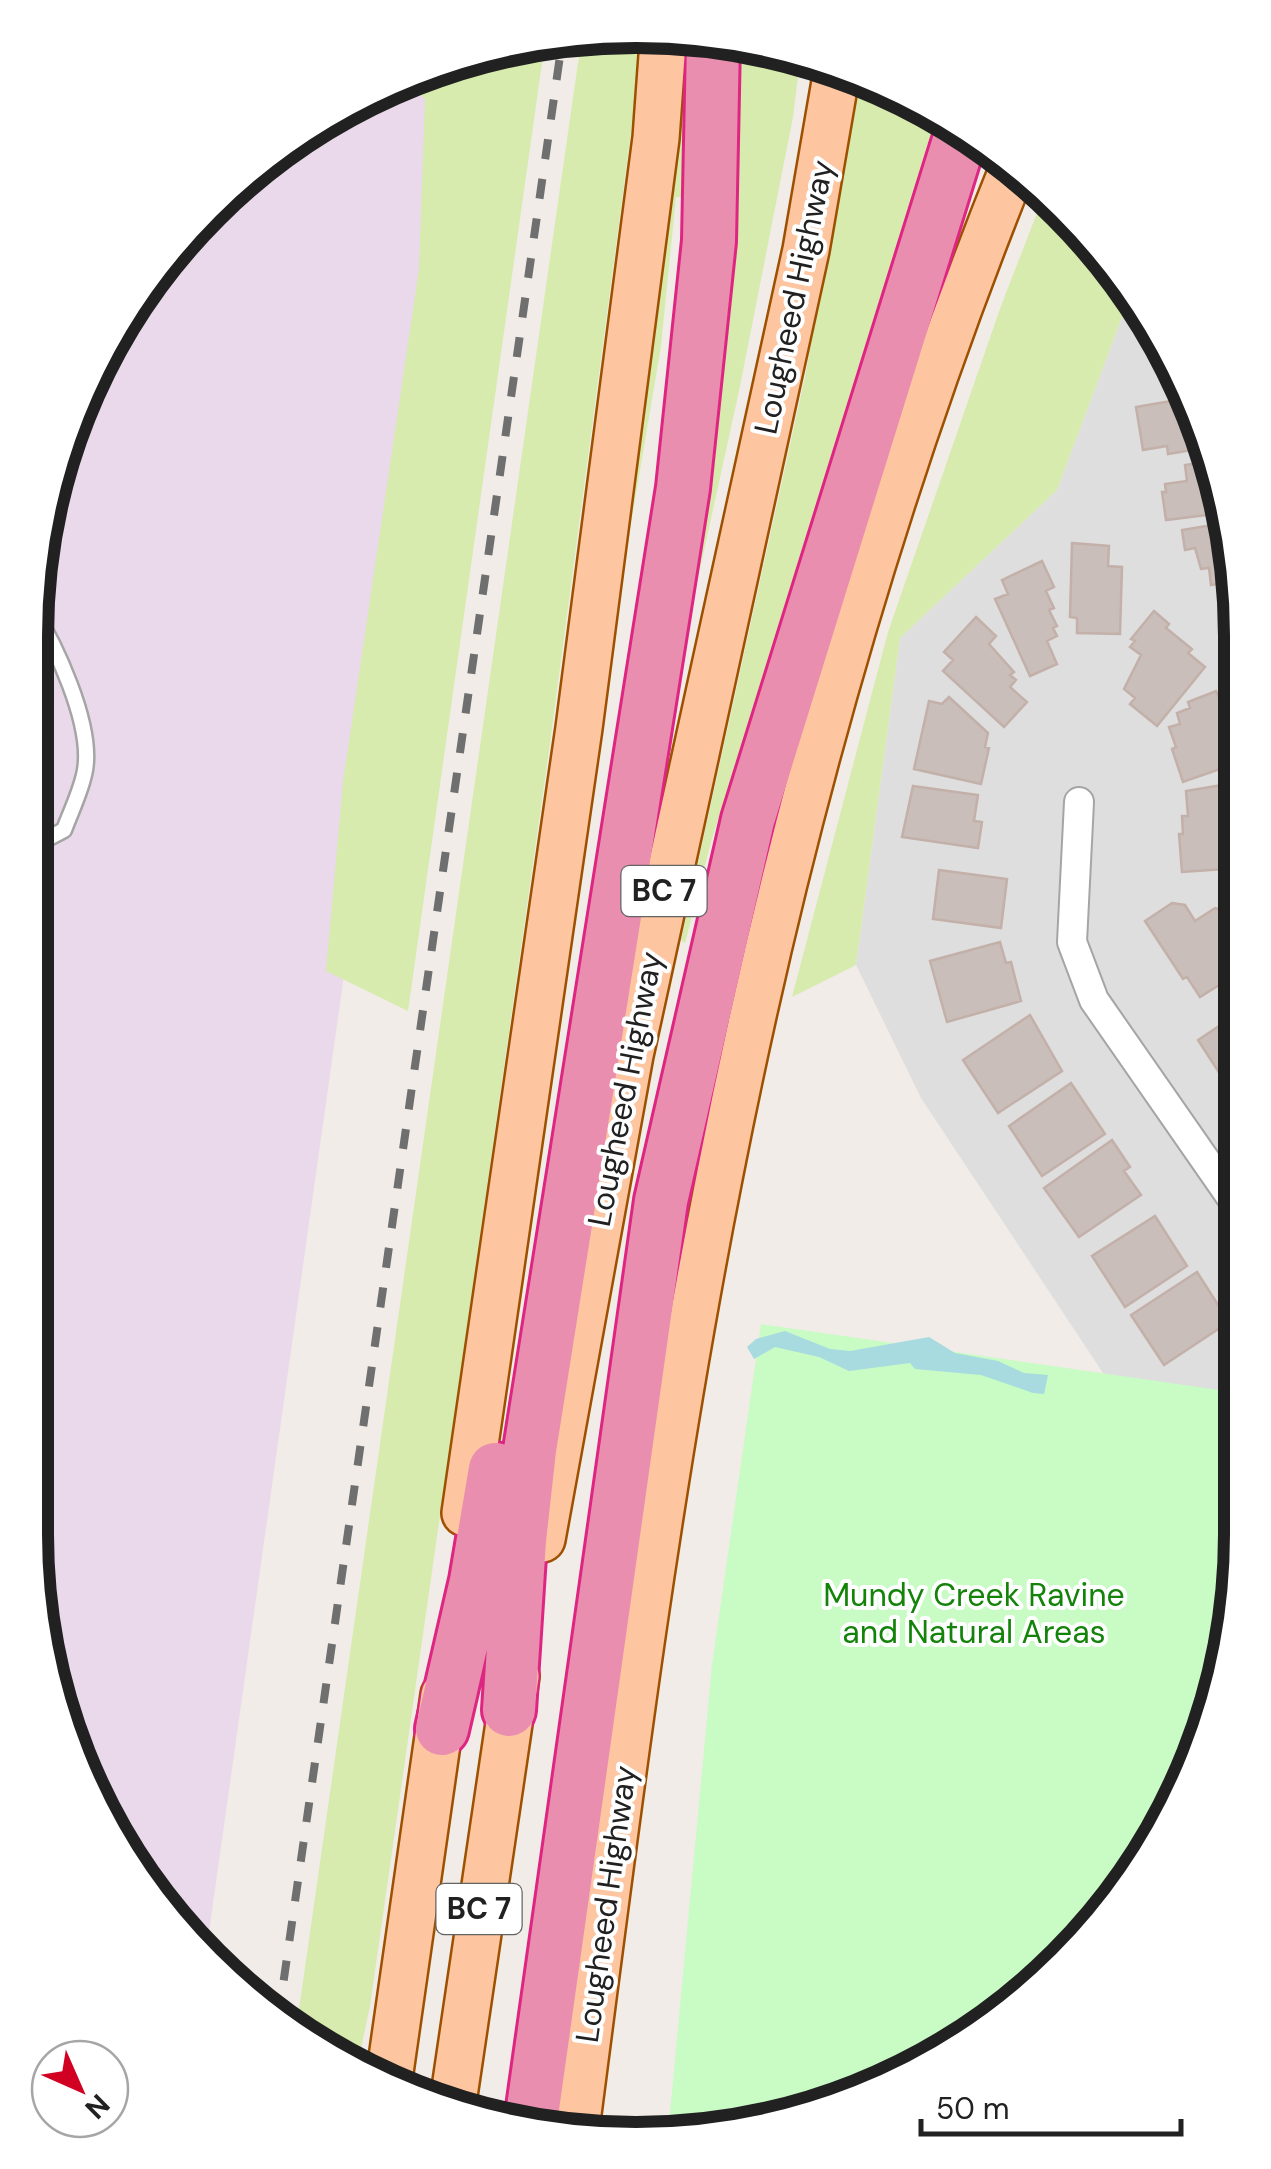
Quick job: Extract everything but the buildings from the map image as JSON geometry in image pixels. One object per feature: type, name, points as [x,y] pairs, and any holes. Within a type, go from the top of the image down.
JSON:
[{"type":"highway","points":[[509,1710],[530,1450],[683,488],[710,223],[713,53]]},
{"type":"highway","points":[[532,2112],[661,1201],[748,820],[958,144]]},
{"type":"highway","points":[[442,1728],[482,1549],[710,223]]},
{"type":"main road","points":[[392,2069],[442,1728],[458,1564],[580,728],[656,138],[663,49]]},
{"type":"main road","name":"Lougheed Highway","points":[[454,2092],[509,1710],[630,1055],[806,250],[835,83]]},
{"type":"main road","name":"Lougheed Highway","points":[[577,2118],[604,1908],[684,1373],[710,1222],[745,1056],[795,841],[869,580],[954,326],[1008,181]]},
{"type":"street","points":[[1079,802],[1072,942],[1094,1000],[1224,1183]]},
{"type":"lane","points":[[47,630],[80,710],[86,768],[64,830],[47,839]]},
{"type":"shaded area","points":[[434,83],[394,621],[208,1937],[147,1860],[108,1794],[79,1723],[53,1610],[47,1534],[47,636],[53,559],[68,483],[92,410],[126,341],[193,248],[248,193],[309,147],[375,108]]},
{"type":"shaded area","points":[[1125,310],[1163,375],[1192,446],[1212,521],[1222,597],[1224,1513],[1103,1373],[921,1098],[856,965],[900,638],[1057,490]]},
{"type":"green space","points":[[642,48],[548,758],[370,2006],[360,2053],[298,2014],[580,51]]},
{"type":"green space","points":[[684,50],[788,68],[799,71],[793,117],[739,391],[663,738],[728,307],[739,200],[676,197],[661,346],[588,778]]},
{"type":"green space","points":[[543,56],[408,1011],[326,971],[343,782],[419,269],[425,99],[415,90],[483,68]]},
{"type":"green space","points":[[857,91],[933,128],[711,842],[685,943],[681,940],[805,377]]},
{"type":"green space","points":[[1039,208],[1078,248],[1125,310],[1057,490],[900,638],[856,965],[792,997],[888,632]]},
{"type":"green space","name":"Mundy Creek Ravine and Natural Areas","points":[[761,1324],[1224,1391],[1222,1572],[1203,1686],[1163,1794],[1102,1891],[1023,1976],[962,2022],[896,2061],[788,2101],[669,2120],[712,1665]]},
{"type":"water","points":[[785,1331],[830,1349],[850,1351],[929,1337],[955,1353],[998,1361],[1024,1373],[1048,1375],[1044,1394],[981,1375],[915,1369],[910,1363],[849,1371],[819,1357],[775,1347],[754,1359],[747,1347],[756,1339]]},
{"type":"railway","points":[[281,2002],[560,53]]}]
